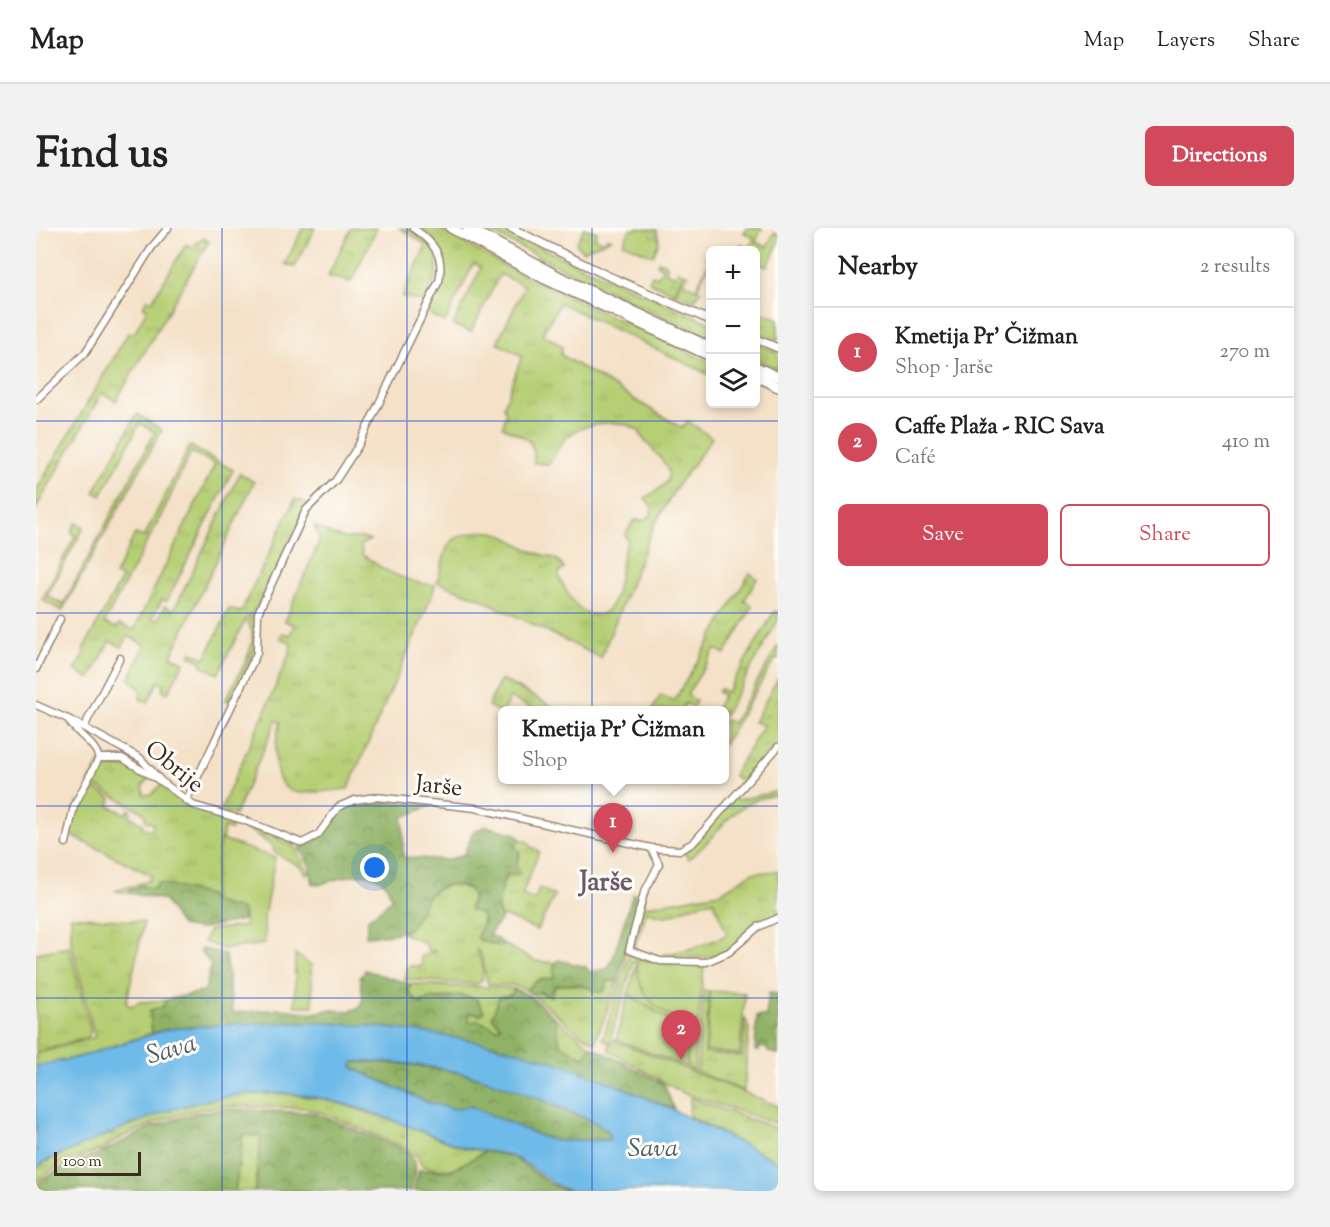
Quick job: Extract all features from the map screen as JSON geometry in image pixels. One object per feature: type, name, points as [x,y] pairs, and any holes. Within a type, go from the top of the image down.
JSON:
[{"type":"highway","points":[[451,228],[545,279],[707,354]]},
{"type":"highway","points":[[468,228],[558,276],[706,344]]},
{"type":"highway","points":[[760,369],[778,377]]},
{"type":"highway","points":[[760,378],[778,387]]},
{"type":"street","points":[[36,400],[89,347],[152,248],[168,228]]},
{"type":"street","points":[[186,801],[257,653],[258,613],[306,510],[336,480],[358,446],[439,281],[441,265],[438,251],[430,240],[413,228]]},
{"type":"street","points":[[511,228],[606,275],[706,318]]},
{"type":"street","points":[[760,341],[778,348]]},
{"type":"street","points":[[36,669],[60,619]]},
{"type":"street","points":[[84,728],[120,658]]},
{"type":"street","name":"Obrije","points":[[38,706],[68,718],[140,759],[161,781],[186,801],[199,808],[243,820],[280,836]]},
{"type":"street","points":[[68,718],[71,726],[92,745],[99,758]]},
{"type":"street","name":"Jarše","points":[[280,836],[302,843],[312,840],[338,807],[355,800],[376,797],[475,808],[651,848],[680,850],[693,843],[778,747]]},
{"type":"street","points":[[99,758],[122,758],[161,781]]},
{"type":"street","points":[[66,843],[74,806],[99,758]]},
{"type":"street","points":[[651,848],[659,864],[644,892],[629,950],[660,961],[706,962],[721,957],[758,927],[778,918]]},
{"type":"green space","points":[[303,228],[315,228],[295,267],[285,264]]},
{"type":"green space","points":[[351,228],[377,228],[351,282],[328,276]]},
{"type":"green space","points":[[400,228],[422,236],[428,241],[436,255],[437,270],[425,302],[402,297],[425,244]]},
{"type":"green space","points":[[420,228],[438,228],[516,272],[706,360],[706,373],[560,303],[542,334],[562,346],[561,355],[682,428],[688,421],[712,438],[678,485],[653,527],[601,658],[479,598],[437,582],[446,550],[452,541],[465,535],[480,532],[500,534],[530,550],[558,561],[564,569],[559,572],[559,577],[578,607],[589,614],[604,613],[611,606],[618,585],[624,549],[628,541],[625,535],[634,520],[645,520],[651,515],[652,507],[645,498],[665,484],[668,470],[639,431],[622,424],[611,423],[580,429],[564,440],[549,464],[534,463],[533,447],[530,442],[503,427],[506,413],[504,406],[522,356],[497,343],[525,286],[500,274],[471,332],[453,325],[481,268],[474,263],[445,322],[430,315],[428,310],[443,275],[444,266],[443,256],[432,238]]},
{"type":"green space","points":[[483,228],[503,228],[560,257],[706,321],[706,337]]},
{"type":"green space","points":[[584,228],[597,232],[595,238],[604,242],[608,237],[612,239],[582,251],[576,244]]},
{"type":"green space","points":[[631,228],[657,230],[659,242],[653,256],[623,243]]},
{"type":"green space","points":[[747,228],[762,228],[756,242],[767,247],[774,233],[778,234],[778,244],[767,267],[760,264],[760,246],[750,246],[754,238],[744,233]]},
{"type":"green space","points":[[203,238],[209,241],[116,401],[102,393],[36,508],[36,491],[128,333],[134,334],[147,309],[143,307],[147,299],[152,301],[186,244],[198,250],[199,247],[195,244]]},
{"type":"green space","points":[[659,261],[667,265],[666,272],[675,276],[678,270],[683,273],[674,293],[649,282],[652,275],[658,277],[662,269],[657,264]]},
{"type":"green space","points":[[706,268],[697,289],[701,291],[696,299],[691,300],[675,294],[685,273],[688,275],[684,283],[696,289]]},
{"type":"green space","points":[[760,312],[778,318],[778,340],[760,333]]},
{"type":"green space","points":[[760,345],[778,353],[778,369],[760,361]]},
{"type":"green space","points":[[137,414],[162,430],[62,611],[42,600],[75,536],[71,532],[76,523],[84,527],[47,596],[63,605],[155,432],[140,423],[101,496],[94,492]]},
{"type":"green space","points":[[190,446],[233,470],[167,601],[162,600],[152,618],[157,621],[165,606],[174,610],[240,473],[254,482],[171,656],[184,662],[168,693],[162,690],[164,685],[158,682],[148,702],[140,699],[141,690],[129,679],[145,645],[128,636],[122,647],[110,641],[90,679],[75,670],[83,658],[84,648],[122,578],[115,575],[135,534],[144,537]],"holes":[[[191,452],[215,464],[134,630],[119,624],[117,628],[104,623],[163,512]]]},
{"type":"green space","points":[[295,499],[309,504],[257,608],[246,619],[218,674],[202,666],[201,661],[189,656],[191,652],[205,658],[229,609],[241,612]]},
{"type":"green space","points":[[314,526],[338,537],[370,540],[361,545],[362,554],[396,575],[415,582],[435,585],[432,596],[348,789],[302,793],[291,791],[283,785],[278,776],[275,753],[281,722],[276,721],[235,815],[220,811],[261,719],[265,717],[263,716],[290,652],[291,643],[280,638],[283,633],[290,635],[294,625],[285,621],[320,539]]},
{"type":"green space","points":[[750,573],[757,579],[744,601],[753,606],[725,654],[715,649],[687,695],[696,701],[694,706],[686,703],[684,706],[654,706],[661,695],[674,701]]},
{"type":"green space","points":[[778,611],[778,620],[729,707],[717,706],[723,695],[718,692],[720,689],[727,692],[774,612]]},
{"type":"green space","points":[[251,617],[255,617],[255,649],[232,703],[226,700],[250,650],[252,630],[247,623]]},
{"type":"green space","points":[[778,646],[778,660],[775,659],[729,736],[729,722],[733,723]]},
{"type":"green space","points":[[778,678],[778,744],[741,781],[733,775],[764,725],[754,722]]},
{"type":"green space","points":[[501,679],[552,706],[527,706],[510,698],[506,706],[498,706],[498,711],[488,706]]},
{"type":"green space","points":[[114,757],[151,777],[143,785],[144,795],[152,794],[161,784],[195,808],[228,818],[232,823],[231,830],[224,828],[212,901],[159,883],[150,890],[142,885],[137,889],[130,889],[129,893],[115,891],[148,881],[151,875],[68,834],[78,802],[84,805],[93,787],[111,798],[109,806],[126,814],[129,809],[130,816],[143,824],[143,828],[152,830],[153,823],[146,821],[144,813],[89,782],[100,762]]},
{"type":"green space","points":[[778,791],[778,795],[748,803],[737,811],[689,859],[684,853],[697,842],[733,798],[738,800]]},
{"type":"green space","points":[[360,802],[435,804],[403,817],[403,857],[448,860],[464,854],[473,832],[486,826],[516,834],[520,839],[514,847],[520,852],[516,865],[520,873],[512,876],[507,874],[504,878],[497,907],[502,918],[489,934],[504,944],[501,946],[479,940],[477,936],[484,922],[482,914],[470,910],[473,897],[469,888],[454,885],[436,889],[425,902],[409,929],[393,934],[366,936],[368,919],[391,898],[387,886],[380,879],[361,875],[339,878],[318,885],[313,884],[309,864],[299,848],[320,837],[345,808]]},
{"type":"green space","points":[[243,826],[293,845],[309,873],[306,874],[300,866],[274,852],[273,846]]},
{"type":"green space","points":[[220,839],[275,858],[264,916],[265,944],[223,949],[204,942],[209,930],[245,926],[243,910],[212,901]]},
{"type":"green space","points":[[520,839],[530,843],[530,846],[539,851],[522,895],[535,900],[539,888],[555,895],[537,930],[504,916],[502,918],[498,914],[500,889],[520,856],[514,847]]},
{"type":"green space","points":[[778,871],[778,917],[760,924],[757,921],[729,951],[710,957],[664,959],[663,955],[689,949],[727,935],[714,901],[692,906],[669,916],[647,911],[634,948],[631,947],[642,907],[720,893],[752,873]]},
{"type":"green space","points":[[159,883],[209,895],[212,901],[243,910],[243,920],[198,929],[181,926],[164,900],[129,893],[130,889],[137,889],[139,886],[154,889]]},
{"type":"green space","points":[[449,885],[460,886],[472,891],[473,897],[469,907],[482,914],[483,942],[501,946],[504,944],[535,961],[554,963],[554,979],[538,980],[526,990],[513,985],[489,985],[482,957],[476,949],[483,966],[482,981],[477,984],[405,979],[408,966],[422,966],[421,956],[437,951],[428,951],[426,944],[402,933],[415,921],[424,901],[437,890]]},
{"type":"green space","points":[[633,894],[640,896],[618,981],[608,981],[604,991],[598,992],[580,984],[555,985],[551,997],[541,992],[531,993],[526,990],[538,980],[554,978],[554,963],[558,960],[586,967],[589,972],[607,969],[612,961]]},
{"type":"green space","points":[[71,916],[144,922],[126,1004],[131,1006],[140,1002],[167,1000],[162,1007],[150,1010],[152,1033],[79,1057],[36,1066],[36,1054],[95,1037],[71,943]]},
{"type":"green space","points":[[69,947],[91,1032],[86,1038],[36,1052],[36,953]]},
{"type":"green space","points":[[202,948],[225,955],[233,1013],[281,1009],[314,1013],[328,1010],[350,1011],[360,1007],[363,998],[360,976],[365,970],[410,984],[409,993],[420,1004],[430,998],[443,1000],[459,995],[477,999],[484,1012],[479,1015],[468,1013],[469,1022],[479,1021],[498,1029],[501,1026],[492,1018],[499,997],[511,995],[514,989],[530,996],[555,1018],[560,1044],[584,1058],[591,1046],[664,1084],[674,1109],[541,1058],[429,1034],[343,1024],[231,1024],[168,1029],[152,1033],[150,1010],[162,1007],[167,1000],[205,991],[211,964],[200,951]]},
{"type":"green space","points":[[634,953],[656,962],[633,962],[609,1044],[603,1039],[629,954]]},
{"type":"green space","points":[[295,954],[311,965],[313,1006],[295,1006]]},
{"type":"green space","points":[[637,960],[704,967],[698,1023],[673,1017],[654,1004],[641,986]]},
{"type":"green space","points":[[637,963],[644,991],[674,1019],[698,1023],[694,1071],[687,1067],[687,1032],[628,994]]},
{"type":"green space","points":[[614,979],[618,981],[595,1042],[579,1033],[531,993],[535,991],[546,996],[554,990],[555,986],[567,985],[582,986],[598,992],[608,981]]},
{"type":"green space","points":[[410,984],[514,989],[511,995],[503,996],[497,1022],[501,1027],[495,1029],[469,1022],[468,1013],[483,1015],[451,996],[417,1003],[409,992]]},
{"type":"green space","points":[[704,991],[709,992],[705,1053],[742,1056],[745,1018],[749,1029],[744,1091],[697,1072]]},
{"type":"green space","points":[[710,991],[745,993],[740,1054],[706,1051]]},
{"type":"green space","points":[[769,993],[778,994],[778,1054],[760,1047],[759,1051],[755,1051],[757,1016],[766,1016]]},
{"type":"green space","points":[[628,994],[687,1032],[687,1067],[616,1039]]},
{"type":"green space","points":[[555,1018],[591,1046],[587,1056],[584,1058],[560,1044]]},
{"type":"green space","points":[[614,1040],[778,1106],[778,1124],[683,1093],[611,1052],[608,1048]]},
{"type":"green space","points":[[354,1062],[421,1066],[506,1086],[594,1122],[608,1131],[610,1140],[557,1141],[542,1137],[470,1106],[453,1109],[427,1102],[355,1069],[351,1066]]},
{"type":"green space","points":[[245,1094],[287,1094],[325,1099],[401,1123],[461,1147],[486,1151],[455,1168],[439,1170],[421,1165],[418,1157],[406,1148],[320,1112],[304,1108],[227,1106],[200,1109],[161,1120],[124,1136],[101,1150],[62,1163],[36,1181],[36,1169],[44,1162],[117,1129],[165,1111],[216,1098]]},
{"type":"green space","points":[[690,1098],[778,1129],[778,1162],[689,1116]]},
{"type":"green space","points":[[227,1109],[314,1113],[402,1149],[415,1162],[411,1191],[255,1191],[261,1135],[243,1135],[235,1191],[38,1190],[38,1183],[65,1166],[99,1154],[151,1127],[196,1113]]},
{"type":"green space","points":[[243,1135],[262,1135],[255,1191],[235,1191]]},
{"type":"green space","points":[[486,1151],[513,1157],[550,1184],[569,1191],[414,1191],[419,1170],[450,1171]]},
{"type":"water","name":"Sava","points":[[231,1024],[344,1024],[444,1036],[519,1052],[602,1079],[778,1162],[778,1191],[569,1190],[553,1183],[525,1163],[510,1156],[464,1147],[341,1103],[286,1094],[249,1094],[214,1099],[179,1108],[145,1119],[44,1162],[36,1169],[36,1066],[79,1057],[168,1029]],"holes":[[[354,1062],[388,1062],[449,1070],[506,1086],[594,1122],[608,1131],[610,1140],[557,1141],[543,1137],[470,1106],[453,1109],[427,1102],[352,1066]]]},
{"type":"place","name":"Kmetija Pr' Čižman","points":[[613,853]]},
{"type":"place","name":"Caffe Plaža - RIC Sava","points":[[681,1060]]},
{"type":"district","name":"Jarše","points":[[606,881]]}]
